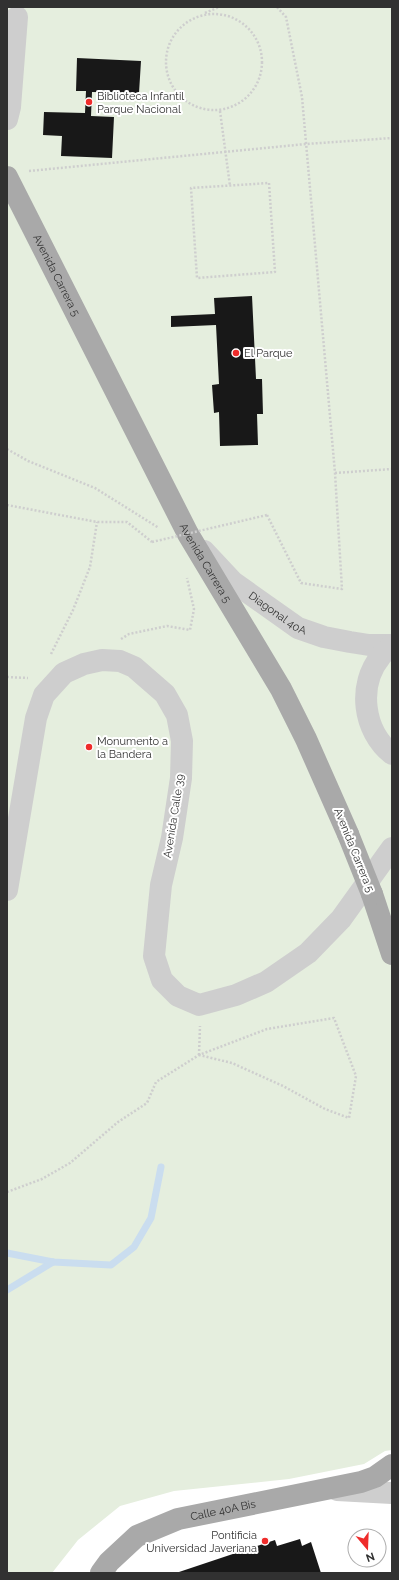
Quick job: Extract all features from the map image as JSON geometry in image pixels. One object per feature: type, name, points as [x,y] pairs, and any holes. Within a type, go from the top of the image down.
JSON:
[{"type":"main road","name":"Avenida Carrera 5","points":[[15,174],[179,537],[281,689],[312,752],[348,834],[372,894],[392,954]]},
{"type":"main road","name":"Calle 40A Bis","points":[[101,1573],[110,1562],[138,1536],[178,1520],[361,1482],[375,1477],[392,1465]]},
{"type":"street","points":[[7,119],[10,107],[17,17]]},
{"type":"street","name":"Diagonal 40A","points":[[179,537],[233,582],[298,628],[324,637],[350,642],[368,645],[392,645]]},
{"type":"street","points":[[392,645],[380,657],[372,671],[367,687],[366,704],[369,720],[376,736],[392,754]]},
{"type":"street","name":"Avenida Calle 39","points":[[7,890],[36,718],[44,694],[64,673],[84,664],[102,660],[120,661],[134,667],[165,694],[177,715],[182,741],[181,778],[172,838],[161,885],[154,956],[162,980],[178,996],[199,1005]]},
{"type":"street","points":[[199,1005],[236,995],[266,982],[308,953],[341,919],[392,848]]},
{"type":"street","points":[[326,1489],[392,1492]]},
{"type":"path","points":[[202,14],[218,14],[233,18],[247,26],[256,38],[261,53],[262,68],[257,83],[248,96],[235,105],[220,111],[204,109],[189,103],[177,93],[169,79],[166,63],[169,47],[176,33],[188,22],[202,14],[219,7]]},
{"type":"path","points":[[7,505],[97,522],[127,522],[152,542],[267,515],[301,583],[342,589],[334,473],[302,97],[286,17],[277,7]]},
{"type":"path","points":[[220,111],[230,186]]},
{"type":"path","points":[[15,174],[306,144],[392,138]]},
{"type":"path","points":[[269,183],[275,272],[197,278],[190,188],[230,186],[269,183]]},
{"type":"path","points":[[7,449],[28,461],[95,488],[160,529]]},
{"type":"path","points":[[334,473],[392,469]]},
{"type":"path","points":[[49,657],[73,610],[90,567],[97,522]]},
{"type":"path","points":[[166,533],[179,537]]},
{"type":"path","points":[[120,661],[106,647],[129,634],[167,626],[190,630],[194,609],[187,578],[184,572]]},
{"type":"path","points":[[199,1005],[199,1055]]},
{"type":"path","points":[[7,1192],[42,1180],[70,1163],[118,1122],[147,1103],[156,1082],[199,1055],[267,1029],[334,1018],[356,1076],[349,1118],[325,1109],[283,1086],[232,1063],[199,1055]]},
{"type":"green space","points":[[7,7],[392,7],[392,1450],[385,1451],[364,1464],[289,1479],[174,1491],[120,1506],[78,1540],[52,1573],[7,1573]]},
{"type":"building","name":"Biblioteca Infantil Parque Nacional","points":[[77,58],[141,61],[139,93],[92,92],[91,116],[114,117],[112,158],[61,156],[62,136],[43,135],[44,112],[85,113],[86,91],[76,91]]},
{"type":"building","name":"El Parque","points":[[252,296],[256,379],[262,379],[263,414],[257,414],[258,445],[220,446],[219,412],[214,413],[212,385],[219,384],[216,325],[171,327],[171,316],[215,314],[214,298]]},
{"type":"building","points":[[300,1539],[302,1546],[311,1542],[321,1573],[176,1573],[275,1540],[277,1546]]},
{"type":"waterway","points":[[7,1253],[53,1262],[111,1265],[134,1247],[151,1218],[161,1167]]},
{"type":"waterway","points":[[7,1290],[53,1262]]},
{"type":"place","name":"Biblioteca Infantil Parque Nacional","points":[[89,102]]},
{"type":"place","name":"El Parque","points":[[236,353]]},
{"type":"place","name":"Monumento a la Bandera","points":[[89,747]]},
{"type":"place","name":"Pontificia Universidad Javeriana","points":[[265,1541]]}]
